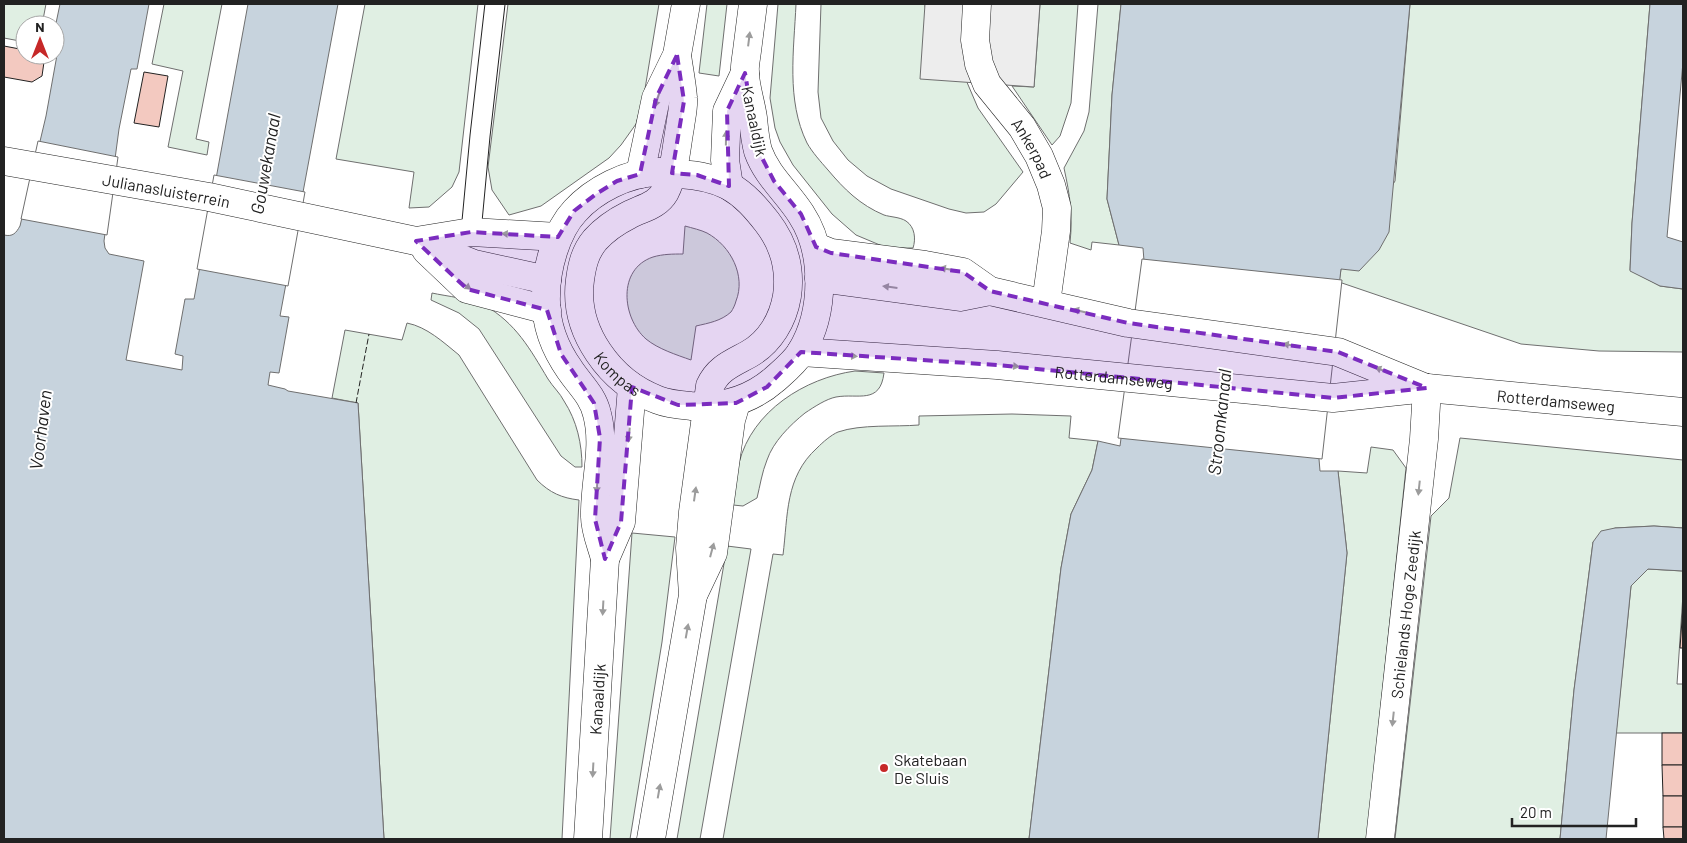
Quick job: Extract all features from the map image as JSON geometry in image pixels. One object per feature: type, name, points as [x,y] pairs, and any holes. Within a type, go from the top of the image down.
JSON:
[{"type":"main road","points":[[640,174],[656,98],[677,56],[686,4]]},
{"type":"main road","name":"Kanaaldijk","points":[[753,4],[745,74],[758,150],[774,181],[785,192]]},
{"type":"main road","name":"Ankerpad","points":[[977,4],[975,40],[981,71],[986,84],[1022,127],[1040,156],[1057,208],[1056,231],[1046,303]]},
{"type":"main road","points":[[672,173],[684,101],[677,56]]},
{"type":"main road","name":"Kanaaldijk","points":[[729,186],[725,160],[727,112],[745,74]]},
{"type":"main road","name":"Julianasluisterrein","points":[[4,161],[209,197],[416,241],[474,264],[547,280]]},
{"type":"main road","points":[[416,241],[467,289],[547,310],[547,280],[551,260],[558,237],[574,211],[617,181],[640,174],[656,172],[697,175],[729,186],[749,201],[777,235],[784,251],[788,269],[787,295],[782,318],[768,339],[751,353],[725,367],[714,378],[710,386],[692,512],[690,548],[693,595],[651,839]]},
{"type":"main road","name":"Kompas","points":[[672,173],[664,194],[649,207],[629,214],[608,228],[594,242],[584,258],[579,286],[580,308],[585,330],[609,367],[632,387],[658,400],[678,405],[707,407],[736,402],[767,387],[787,369],[801,352],[811,329],[819,297],[816,247],[801,214],[785,192]]},
{"type":"main road","name":"Julianasluisterrein","points":[[416,241],[471,232],[558,237]]},
{"type":"main road","name":"Rotterdamseweg","points":[[816,247],[831,253],[925,265],[963,272],[990,290],[1128,323],[1338,352],[1426,388]]},
{"type":"main road","points":[[788,269],[819,278]]},
{"type":"main road","name":"Rotterdamseweg","points":[[819,278],[960,297],[990,290]]},
{"type":"main road","points":[[547,280],[579,286]]},
{"type":"main road","name":"Kanaaldijk","points":[[547,310],[551,332],[561,354],[570,370],[594,402],[598,416],[600,438],[595,519],[606,560]]},
{"type":"main road","name":"Rotterdamseweg","points":[[801,352],[997,364],[1333,398],[1426,388],[1683,412]]},
{"type":"main road","name":"Kanaaldijk","points":[[588,839],[606,560],[621,522],[632,387]]},
{"type":"main road","name":"Schielands Hoge Zeedijk","points":[[1380,839],[1424,439],[1426,388]]},
{"type":"main road","points":[[693,595],[713,553],[731,420],[736,402]]},
{"type":"lane","points":[[471,232],[480,136],[496,4]]},
{"type":"highlighted area","points":[[677,55],[684,101],[672,173],[697,175],[729,186],[727,111],[745,73],[758,150],[774,181],[801,214],[816,247],[831,253],[963,272],[990,291],[1128,323],[1338,352],[1427,388],[1333,398],[997,365],[801,352],[767,387],[736,403],[678,405],[632,387],[621,522],[605,559],[595,519],[600,438],[594,403],[561,354],[547,310],[467,289],[416,241],[471,232],[558,237],[574,211],[596,194],[617,181],[640,174],[656,98]]},
{"type":"green space","points":[[4,4],[46,4],[44,15],[15,15],[15,40],[4,38]]},
{"type":"green space","points":[[164,4],[222,4],[196,139],[209,142],[207,155],[168,147],[183,71],[152,64]]},
{"type":"green space","points":[[365,4],[478,4],[459,172],[452,187],[429,207],[409,208],[414,172],[336,159]]},
{"type":"green space","points":[[508,4],[659,4],[644,95],[636,124],[609,158],[541,206],[509,215],[492,190],[488,167]]},
{"type":"green space","points":[[707,4],[727,4],[719,76],[699,73]]},
{"type":"green space","points":[[778,4],[796,4],[793,57],[794,92],[800,127],[807,143],[846,190],[875,211],[906,221],[914,233],[913,248],[887,248],[856,235],[832,214],[793,165],[780,142],[775,128],[770,98]]},
{"type":"green space","points":[[821,4],[925,4],[960,66],[978,108],[1023,172],[996,204],[984,212],[966,213],[949,209],[891,189],[867,176],[848,160],[833,141],[821,118],[818,92]]},
{"type":"green space","points":[[1040,4],[1078,4],[1071,103],[1060,136],[1052,145],[1012,86],[1034,87]]},
{"type":"green space","points":[[1098,4],[1121,4],[1112,95],[1107,199],[1119,245],[1092,242],[1091,250],[1070,243],[1070,205],[1064,168],[1084,131],[1089,112]]},
{"type":"green space","points":[[1410,4],[1650,4],[1632,223],[1630,270],[1660,286],[1683,289],[1683,352],[1599,351],[1521,344],[1339,282],[1341,269],[1395,181]]},
{"type":"green space","points":[[685,226],[707,233],[723,246],[738,272],[739,282],[739,291],[731,312],[719,320],[696,326],[691,360],[662,349],[646,339],[632,319],[627,295],[633,272],[641,263],[657,256],[683,254]]},
{"type":"green space","points":[[432,293],[466,299],[484,305],[514,328],[569,409],[578,433],[582,467],[575,467],[561,456],[479,329],[459,313],[431,300]]},
{"type":"green space","points":[[407,323],[428,331],[459,355],[537,480],[556,494],[579,500],[562,839],[384,839],[358,403],[332,398],[345,330],[402,340]]},
{"type":"green space","points":[[855,371],[884,373],[878,390],[867,396],[832,398],[805,413],[788,428],[773,447],[762,474],[757,498],[743,506],[733,505],[738,468],[746,444],[768,413],[800,389],[836,375]]},
{"type":"green space","points":[[1012,414],[1071,416],[1069,438],[1098,441],[1092,470],[1071,514],[1061,568],[1029,839],[723,839],[773,554],[783,555],[793,484],[807,459],[830,437],[847,429],[919,425],[919,416]]},
{"type":"green space","points":[[1460,438],[1683,460],[1683,528],[1654,526],[1615,528],[1593,542],[1574,690],[1560,839],[1395,839],[1431,516],[1449,498]]},
{"type":"green space","points":[[1371,447],[1393,450],[1406,468],[1367,839],[1318,839],[1347,553],[1338,471],[1367,473]]},
{"type":"green space","points":[[632,533],[675,537],[662,642],[630,839],[610,839]]},
{"type":"green space","points":[[727,546],[751,549],[700,839],[677,839]]},
{"type":"green space","points":[[1648,569],[1683,571],[1677,684],[1683,684],[1683,733],[1616,733],[1631,586]]},
{"type":"shaded area","points":[[925,4],[1040,4],[1034,87],[920,79]]},
{"type":"water","points":[[60,4],[149,4],[137,69],[131,69],[119,129],[104,241],[105,248],[109,254],[144,261],[126,360],[182,370],[183,356],[175,354],[185,299],[194,299],[248,4],[338,4],[280,316],[289,317],[279,373],[270,372],[268,385],[288,391],[358,403],[384,839],[4,839],[4,235],[14,234],[20,226],[46,116],[55,65],[65,65],[65,15],[58,15]]},
{"type":"water","name":"Stroomkanaal","points":[[1121,4],[1410,4],[1389,232],[1379,250],[1359,271],[1341,269],[1319,459],[1320,471],[1338,471],[1347,553],[1318,839],[1029,839],[1061,568],[1071,514],[1092,470],[1098,441],[1120,446],[1144,261],[1143,248],[1119,245],[1107,199],[1112,95]]},
{"type":"water","points":[[1650,4],[1683,4],[1683,62],[1667,237],[1683,242],[1683,289],[1660,286],[1630,271],[1632,223]]},
{"type":"water","points":[[1654,526],[1683,528],[1683,571],[1648,569],[1631,586],[1606,839],[1560,839],[1574,690],[1593,542],[1601,531],[1615,528]]},
{"type":"pier","points":[[38,141],[118,157],[107,235],[21,219]]},
{"type":"pier","points":[[214,175],[305,192],[288,286],[197,269]]},
{"type":"pier","points":[[1142,259],[1342,280],[1322,459],[1118,438]]},
{"type":"building","points":[[4,46],[15,48],[15,65],[44,65],[42,76],[32,82],[4,77]]},
{"type":"building","points":[[144,72],[168,76],[159,127],[134,123]]},
{"type":"building","points":[[1683,606],[1683,648],[1680,648]]},
{"type":"building","points":[[1662,733],[1683,733],[1683,765],[1662,765]]},
{"type":"building","points":[[1662,765],[1683,765],[1683,796],[1663,796]]},
{"type":"building","points":[[1663,796],[1683,796],[1683,827],[1663,827]]},
{"type":"building","points":[[1663,827],[1683,827],[1683,839],[1664,839]]},
{"type":"fence","points":[[356,403],[369,334]]},
{"type":"place","name":"Skatebaan De Sluis","points":[[884,768]]},
{"type":"water label","name":"Gouwekanaal","points":[[265,164]]},
{"type":"water label","name":"Voorhaven","points":[[40,430]]}]
